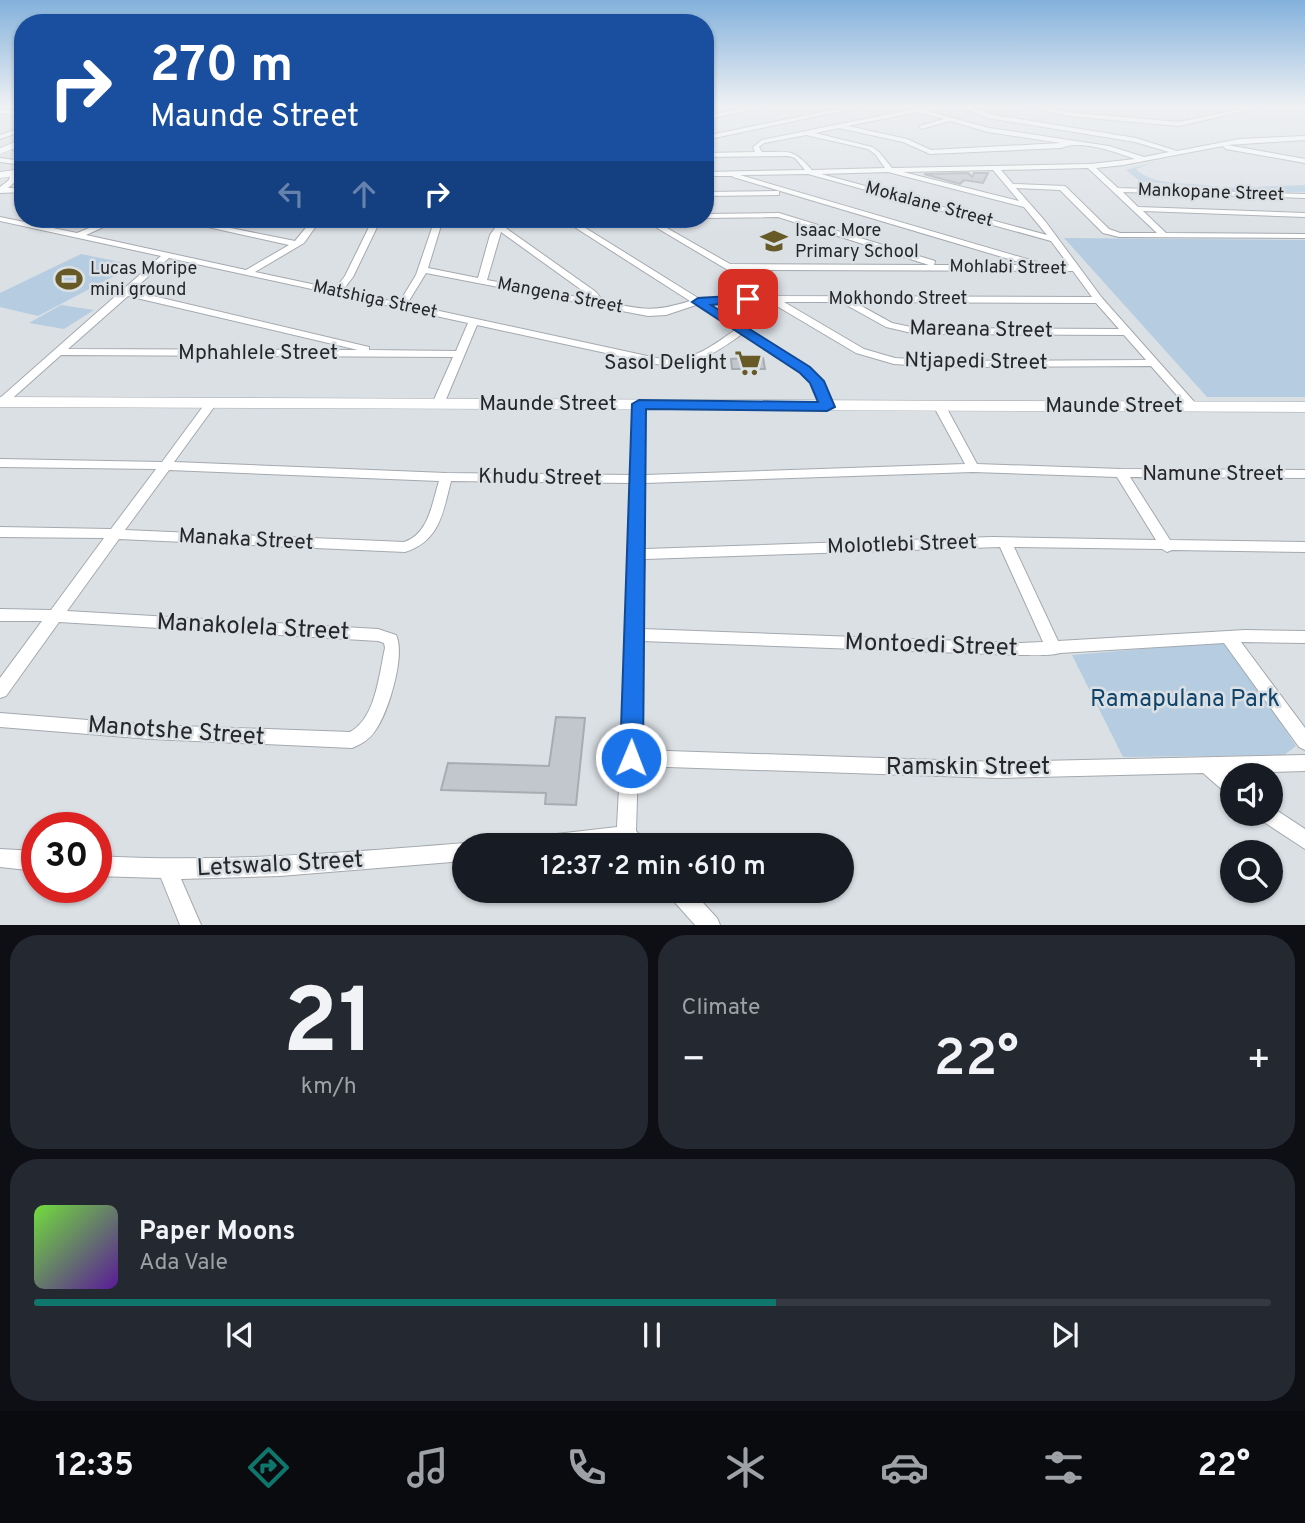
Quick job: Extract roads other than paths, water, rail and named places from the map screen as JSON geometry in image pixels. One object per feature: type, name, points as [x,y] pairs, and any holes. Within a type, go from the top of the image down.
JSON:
[{"type":"street","points":[[757,149],[759,154]]},
{"type":"street","points":[[872,149],[891,171],[1027,205]]},
{"type":"street","points":[[924,149],[930,152],[1001,149]]},
{"type":"street","points":[[1113,149],[1144,159]]},
{"type":"street","points":[[1165,149],[1179,153]]},
{"type":"street","points":[[714,174],[1090,166],[1197,149]]},
{"type":"street","points":[[1238,149],[1303,162]]},
{"type":"street","points":[[714,155],[794,155],[806,171]]},
{"type":"street","points":[[1090,166],[1166,236]]},
{"type":"street","points":[[996,169],[1027,205],[1099,300],[1193,407]]},
{"type":"street","name":"Mokalane Street","points":[[806,171],[1052,239]]},
{"type":"street","points":[[1,190],[12,181],[9,172]]},
{"type":"street","points":[[725,173],[1044,268]]},
{"type":"street","points":[[1011,186],[1062,188],[1106,231],[1114,234],[1305,236]]},
{"type":"street","name":"Mankopane Street","points":[[1117,190],[1305,195]]},
{"type":"street","points":[[714,194],[787,192]]},
{"type":"street","points":[[1138,209],[1305,215]]},
{"type":"street","points":[[714,216],[779,215],[946,267]]},
{"type":"street","name":"Matshiga Street","points":[[44,228],[473,322],[677,363],[697,360],[742,330]]},
{"type":"street","points":[[79,235],[96,228]]},
{"type":"street","points":[[220,228],[297,244]]},
{"type":"street","points":[[248,272],[297,244],[310,228]]},
{"type":"street","points":[[337,292],[349,277],[373,228]]},
{"type":"street","points":[[402,305],[413,292],[436,228]]},
{"type":"street","points":[[482,280],[494,235],[499,228]]},
{"type":"street","points":[[501,228],[589,291],[601,304]]},
{"type":"street","points":[[580,228],[812,376],[827,407]]},
{"type":"street","points":[[662,228],[754,283],[768,299]]},
{"type":"street","points":[[1,402],[168,255]]},
{"type":"street","name":"Mohlabi Street","points":[[730,267],[1076,268]]},
{"type":"street","name":"Mangena Street","points":[[422,270],[655,314],[698,302]]},
{"type":"street","points":[[124,292],[379,354]]},
{"type":"street","name":"Mokhondo Street","points":[[698,302],[721,299],[1099,300]]},
{"type":"street","name":"Ntjapedi Street","points":[[768,299],[860,351],[894,361],[950,364],[1155,363]]},
{"type":"street","name":"Mareana Street","points":[[842,299],[889,325],[905,330],[1128,332]]},
{"type":"street","points":[[439,404],[473,322]]},
{"type":"street","name":"Mphahlele Street","points":[[58,352],[458,354]]},
{"type":"street","name":"Maunde Street","points":[[1,402],[1305,407]]},
{"type":"street","points":[[0,691],[211,403]]},
{"type":"street","points":[[631,833],[639,404]]},
{"type":"street","points":[[940,405],[973,468]]},
{"type":"street","name":"Khudu Street","points":[[0,463],[166,466],[446,477],[637,479],[973,468],[1121,473]]},
{"type":"street","points":[[1121,473],[1167,547]]},
{"type":"street","name":"Namune Street","points":[[1121,473],[1305,474]]},
{"type":"street","name":"Manaka Street","points":[[0,532],[114,534],[405,547],[418,544],[427,535],[446,477]]},
{"type":"street","points":[[1005,542],[1054,649]]},
{"type":"street","name":"Molotlebi Street","points":[[638,554],[1005,542],[1167,547],[1305,547]]},
{"type":"street","name":"Manakolela Street","points":[[0,615],[377,635],[391,639],[393,648],[375,715],[365,733],[352,740]]},
{"type":"street","name":"Montoedi Street","points":[[634,635],[1054,649],[1228,637],[1305,637]]},
{"type":"street","points":[[1228,637],[1305,742]]},
{"type":"street","name":"Manotshe Street","points":[[0,720],[151,732],[335,742],[352,740]]},
{"type":"street","name":"Ramskin Street","points":[[631,758],[999,770],[1305,763]]},
{"type":"street","points":[[1208,766],[1220,776]]},
{"type":"street","points":[[1283,825],[1305,840]]},
{"type":"street","name":"Letswalo Street","points":[[112,867],[168,871],[280,867],[452,853]]},
{"type":"street","points":[[0,859],[21,860]]},
{"type":"street","points":[[168,871],[191,925]]},
{"type":"street","points":[[689,903],[710,925]]},
{"type":"place","name":"Isaac More Primary School","points":[[774,241]]},
{"type":"place","name":"Lucas Moripe mini ground","points":[[69,279]]},
{"type":"place","name":"Sasol Delight","points":[[748,363]]},
{"type":"park label","name":"Ramapulana Park","points":[[1185,700]]}]
